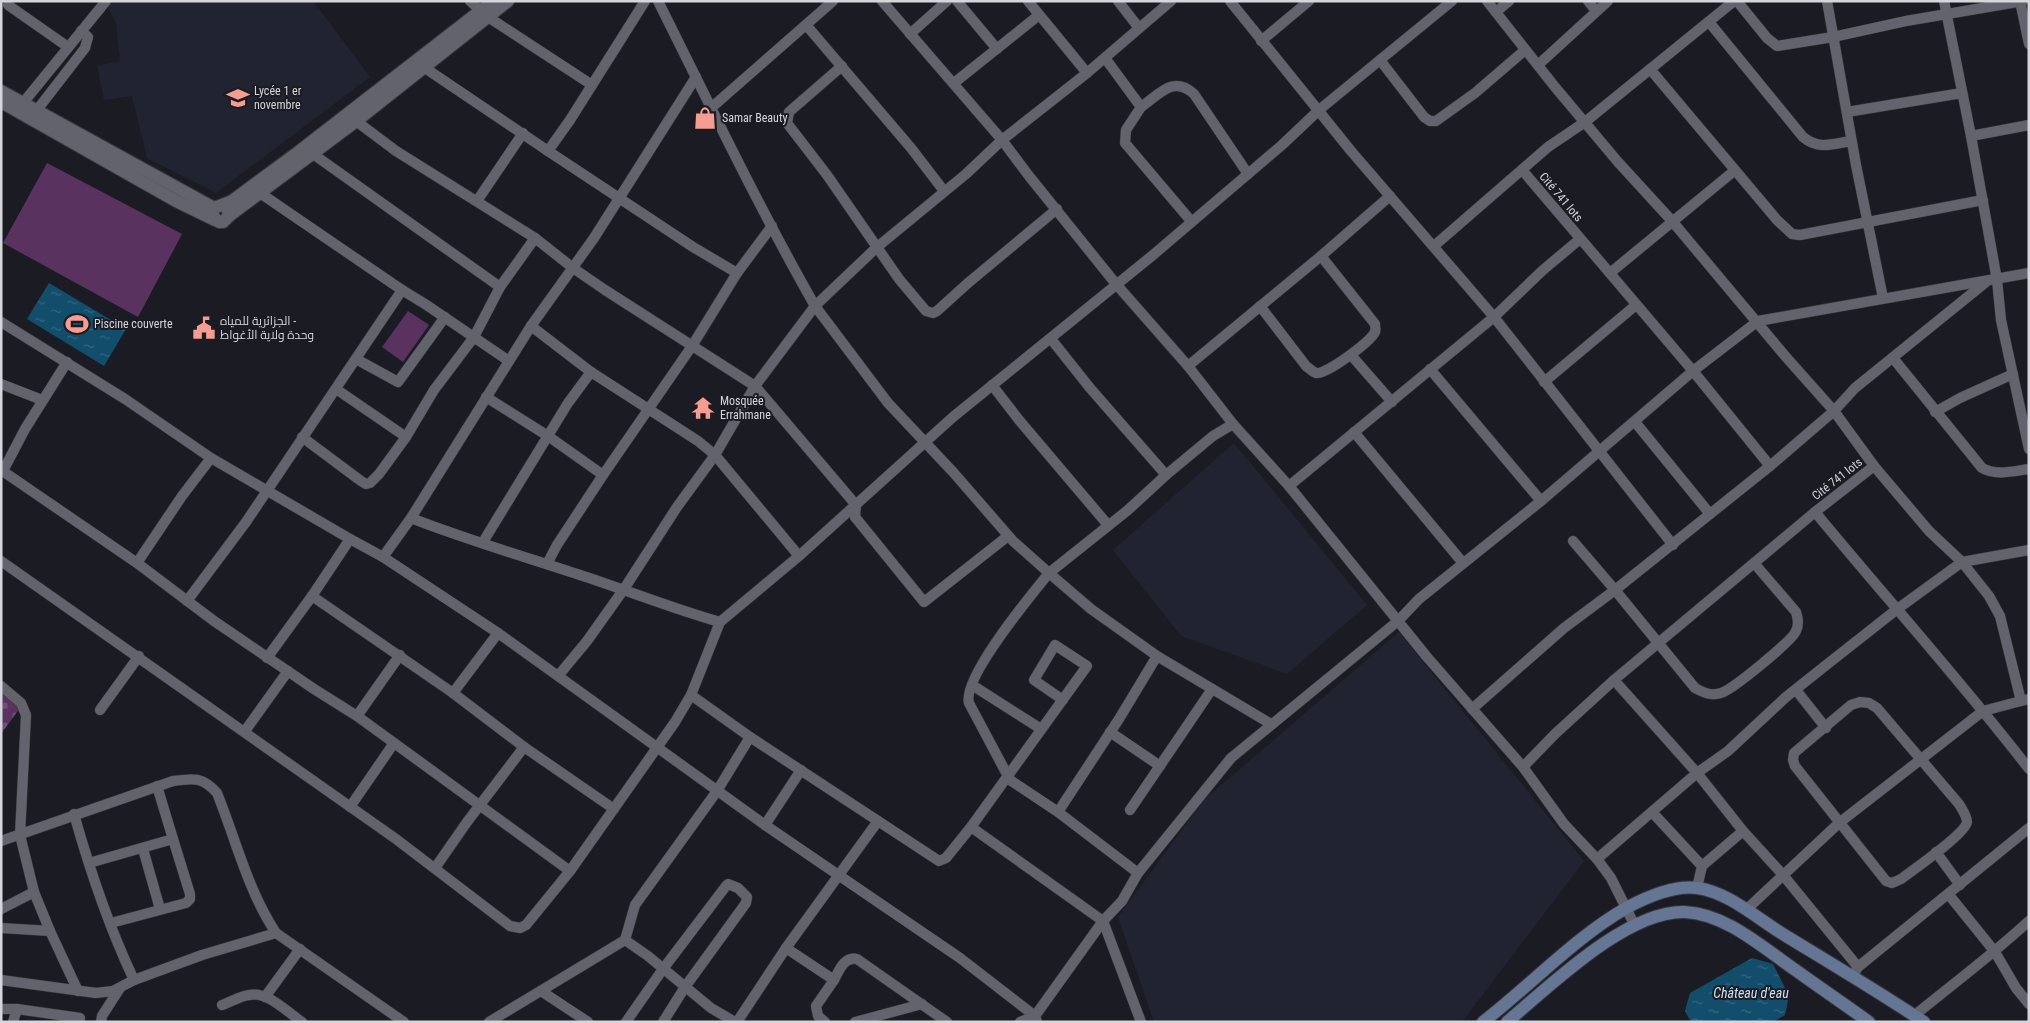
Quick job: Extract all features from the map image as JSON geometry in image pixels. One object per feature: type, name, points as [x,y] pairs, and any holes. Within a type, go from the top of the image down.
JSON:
[{"type":"main road","points":[[1483,1022],[1598,927],[1627,908],[1661,893],[1684,888],[1698,888],[1712,892],[1747,909],[1784,935],[1856,971],[1919,1019]]},
{"type":"main road","points":[[1507,1022],[1596,949],[1656,916],[1685,912],[1701,914],[1748,937],[1869,1022]]},
{"type":"street","points":[[23,103],[106,1]]},
{"type":"street","points":[[470,1],[484,14],[592,85]]},
{"type":"street","points":[[220,212],[274,170],[425,68],[484,14],[493,1]]},
{"type":"street","points":[[1,102],[176,201],[220,212],[260,193],[314,154],[352,118],[484,14],[508,1]]},
{"type":"street","points":[[548,151],[645,1]]},
{"type":"street","points":[[658,1],[710,108],[815,306],[888,403],[925,441],[1008,536],[1091,609],[1157,656],[1271,724]]},
{"type":"street","points":[[882,1],[1002,140],[1116,284],[1188,366],[1234,424],[1289,486],[1398,621],[1523,767],[1564,824],[1597,859],[1611,878],[1635,926]]},
{"type":"street","points":[[910,34],[947,1]]},
{"type":"street","points":[[958,1],[997,49]]},
{"type":"street","points":[[1028,1],[1087,73]]},
{"type":"street","points":[[1118,1],[1139,28]]},
{"type":"street","points":[[558,676],[587,641],[624,589],[677,507],[715,455],[755,386],[815,306],[876,248],[966,174],[1002,140],[1087,73],[1171,1]]},
{"type":"street","points":[[1230,1],[1390,196],[1494,317],[1673,544]]},
{"type":"street","points":[[1261,41],[1309,1]]},
{"type":"street","points":[[1,561],[139,656],[350,807],[435,868],[510,926],[520,928],[526,925],[570,871],[658,747],[691,695],[720,622],[799,556],[925,441],[1051,339],[1248,174],[1319,110],[1452,1]]},
{"type":"street","points":[[1487,1],[1618,162],[1672,221],[1834,411],[1874,466],[1929,531],[1962,562],[1996,608],[2025,700],[1983,711],[1839,823],[1747,909]]},
{"type":"street","points":[[1496,12],[1508,1]]},
{"type":"street","points":[[1588,1],[1596,12]]},
{"type":"street","points":[[1538,65],[1608,1]]},
{"type":"street","points":[[1434,246],[1523,171],[1548,147],[1585,122],[1736,1],[1767,38],[1777,46],[2021,1],[2029,44]]},
{"type":"street","points":[[1827,1],[1867,223],[1883,298]]},
{"type":"street","points":[[1944,1],[1983,200],[1992,281],[2029,449]]},
{"type":"street","points":[[1,14],[9,3],[68,46]]},
{"type":"street","points":[[710,108],[807,26],[828,3]]},
{"type":"street","points":[[954,83],[1039,15]]},
{"type":"street","points":[[1709,22],[1807,140],[1818,146],[1852,141]]},
{"type":"street","points":[[807,26],[911,148],[944,191]]},
{"type":"street","points":[[37,110],[85,48],[88,37],[81,31]]},
{"type":"street","points":[[1380,60],[1424,117],[1430,121],[1436,121],[1475,92],[1525,50]]},
{"type":"street","points":[[1105,58],[1141,108]]},
{"type":"street","points":[[842,66],[789,112],[787,123],[827,176],[876,248],[926,311],[933,313],[937,311],[1057,209]]},
{"type":"street","points":[[425,68],[618,198],[737,273]]},
{"type":"street","points":[[1650,70],[1776,220],[1792,234],[1800,235],[1983,200]]},
{"type":"street","points":[[383,557],[411,518],[531,326],[573,268],[696,76]]},
{"type":"street","points":[[1191,221],[1125,143],[1126,130],[1141,108],[1171,86],[1180,84],[1187,88],[1194,94],[1248,174]]},
{"type":"street","points":[[1,91],[220,212]]},
{"type":"street","points":[[1847,112],[1962,93]]},
{"type":"street","points":[[352,118],[396,151],[535,238],[573,268],[755,386],[856,505],[855,516],[924,602],[1008,536]]},
{"type":"street","points":[[1971,136],[2029,124]]},
{"type":"street","points":[[477,201],[523,133]]},
{"type":"street","points":[[314,154],[500,286]]},
{"type":"street","points":[[1610,273],[1734,170]]},
{"type":"street","name":"Cité 741 lots","points":[[1523,171],[1693,371],[1770,466]]},
{"type":"street","points":[[260,193],[509,361]]},
{"type":"street","points":[[1188,366],[1390,196]]},
{"type":"street","points":[[547,564],[557,545],[603,475],[692,346],[737,273],[772,226]]},
{"type":"street","points":[[302,437],[366,484],[370,483],[380,474],[434,390],[474,337],[500,286],[535,238]]},
{"type":"street","points":[[1289,486],[1494,317],[1543,270],[1580,240]]},
{"type":"street","points":[[1260,306],[1306,366],[1315,373],[1323,372],[1351,355],[1373,334],[1376,330],[1375,324],[1321,256]]},
{"type":"street","points":[[1020,1022],[1036,1019],[1103,921],[1122,901],[1138,873],[1231,758],[1398,621],[1419,599],[1542,501],[1693,371],[1758,321],[2029,273]]},
{"type":"street","points":[[1472,709],[1564,628],[1616,590],[1770,466],[1834,411],[1855,388],[1934,324],[1992,281]]},
{"type":"street","points":[[187,601],[246,522],[402,290]]},
{"type":"street","points":[[1544,382],[1636,305]]},
{"type":"street","points":[[356,359],[398,382],[445,317]]},
{"type":"street","points":[[1,322],[67,362],[211,458],[350,540],[383,557],[498,633],[765,825],[960,958],[1036,1019]]},
{"type":"street","points":[[531,326],[591,372],[698,441],[715,455],[799,556]]},
{"type":"street","points":[[1051,339],[1090,388],[1166,475]]},
{"type":"street","points":[[1351,355],[1392,402]]},
{"type":"street","points":[[1893,358],[1982,468],[1996,473],[2029,469]]},
{"type":"street","points":[[67,362],[42,400],[2,470],[137,563],[267,658],[357,716],[570,871]]},
{"type":"street","points":[[1430,369],[1542,501]]},
{"type":"street","points":[[482,542],[548,436],[591,372]]},
{"type":"street","points":[[1935,412],[1960,398],[2013,374]]},
{"type":"street","points":[[1,384],[42,400]]},
{"type":"street","points":[[992,385],[1019,420],[1108,525]]},
{"type":"street","points":[[336,389],[406,436]]},
{"type":"street","points":[[486,398],[548,436],[603,475]]},
{"type":"street","points":[[1635,422],[1710,514]]},
{"type":"street","points":[[1138,873],[1058,812],[1010,780],[969,703],[968,695],[972,684],[993,647],[1016,614],[1049,573],[1078,552],[1213,436],[1234,424]]},
{"type":"street","points":[[1354,432],[1464,563]]},
{"type":"street","points":[[137,563],[182,496],[211,458]]},
{"type":"street","name":"Cité 741 lots","points":[[1523,767],[1555,734],[1614,680],[1815,512],[1874,466]]},
{"type":"street","points":[[1815,512],[1983,711],[2029,769]]},
{"type":"street","points":[[411,518],[517,555],[624,589],[678,610],[720,622]]},
{"type":"street","points":[[267,658],[350,540]]},
{"type":"street","points":[[1573,541],[1616,590],[1695,688],[1704,693],[1714,695],[1723,693],[1765,661],[1794,635],[1798,622],[1793,608],[1754,563]]},
{"type":"street","points":[[1597,859],[1697,773],[1728,751],[1796,690],[1896,610],[1962,562],[2029,550]]},
{"type":"street","points":[[312,596],[400,655],[524,747],[614,809]]},
{"type":"street","points":[[453,693],[498,633]]},
{"type":"street","points":[[691,695],[750,737],[939,860],[946,858],[971,827],[1087,666],[1055,645],[1034,680],[1062,700]]},
{"type":"street","points":[[357,716],[400,655]]},
{"type":"street","points":[[100,710],[139,656]]},
{"type":"street","points":[[1058,812],[1157,656]]},
{"type":"street","points":[[244,731],[288,671]]},
{"type":"street","points":[[1614,680],[1697,773],[1743,831],[1783,875],[1856,971],[2029,828]]},
{"type":"street","points":[[972,684],[1041,729]]},
{"type":"street","points":[[1,686],[21,703],[26,715],[20,835],[34,892],[78,991]]},
{"type":"street","points":[[1130,810],[1212,689]]},
{"type":"street","points":[[1796,690],[1826,728]]},
{"type":"street","points":[[1860,702],[1869,703],[1877,708],[1921,760],[1959,804],[1966,816],[1967,823],[1964,829],[1936,852],[1901,879],[1895,883],[1890,883],[1886,881],[1839,823],[1795,766],[1793,760],[1794,753],[1851,705],[1860,702]]},
{"type":"street","points":[[1110,732],[1160,766]]},
{"type":"street","points":[[496,1020],[625,940],[635,906],[717,791],[750,737]]},
{"type":"street","points":[[350,807],[394,743]]},
{"type":"street","points":[[435,868],[524,747]]},
{"type":"street","points":[[765,825],[801,770]]},
{"type":"street","points":[[1,841],[157,786],[188,778],[207,782],[217,793],[252,888],[263,914],[276,933],[404,1022]]},
{"type":"street","points":[[111,923],[186,903],[190,899],[157,786]]},
{"type":"street","points":[[1652,812],[1702,866]]},
{"type":"street","points":[[74,814],[89,863],[122,955],[134,980]]},
{"type":"street","points":[[625,940],[648,956],[711,1008],[736,1022],[786,948],[878,821]]},
{"type":"street","points":[[971,827],[1103,921],[1141,1022]]},
{"type":"street","points":[[1698,888],[1702,866],[1743,831]]},
{"type":"street","points":[[89,863],[173,840]]},
{"type":"street","points":[[143,848],[160,910]]},
{"type":"street","points":[[1936,852],[1960,885]]},
{"type":"street","points":[[626,1022],[663,969],[726,886],[728,884],[738,888],[747,897],[746,903],[685,987],[663,1022]]},
{"type":"street","points":[[1,909],[34,892]]},
{"type":"street","points":[[1949,895],[1995,952],[2016,988],[2029,1004]]},
{"type":"street","points":[[1919,1019],[1959,978],[1995,952],[2029,921]]},
{"type":"street","points":[[1,928],[50,931]]},
{"type":"street","points":[[1,980],[96,993],[113,991],[134,980],[202,955],[276,933]]},
{"type":"street","points":[[266,997],[300,948]]},
{"type":"street","points":[[786,948],[834,980]]},
{"type":"street","points":[[825,1022],[818,1016],[816,1006],[846,961],[854,958],[947,1022]]},
{"type":"street","points":[[100,1022],[120,988]]},
{"type":"street","points":[[541,991],[588,1022]]},
{"type":"street","points":[[222,1005],[250,994],[266,997],[302,1022]]},
{"type":"street","points":[[855,1022],[922,1004]]},
{"type":"street","points":[[1,1009],[17,1009],[80,1018]]},
{"type":"street","points":[[13,1022],[17,1009]]},
{"type":"shaded area","name":"Lycée 1 er novembre","points":[[108,1],[313,1],[370,77],[216,193],[147,158],[132,96],[104,100],[97,65],[120,62],[116,24],[106,3]]},
{"type":"shaded area","points":[[1234,443],[1367,605],[1287,674],[1181,636],[1113,550]]},
{"type":"shaded area","points":[[1399,632],[1584,861],[1462,1022],[1154,1022],[1118,917],[1204,800]]},
{"type":"green space","points":[[47,163],[182,234],[138,317],[3,243]]},
{"type":"green space","points":[[408,311],[429,325],[403,362],[382,347]]},
{"type":"green space","points":[[1,692],[20,708],[1,734]]},
{"type":"water","name":"Piscine couverte","points":[[49,283],[126,329],[104,366],[27,319]]},
{"type":"water","name":"Château d'eau","points":[[1752,958],[1773,964],[1789,996],[1785,1015],[1773,1022],[1691,1022],[1685,1011],[1690,993]]},
{"type":"place","name":"Lycée 1 er novembre","points":[[238,98]]},
{"type":"place","name":"Samar Beauty","points":[[705,118]]},
{"type":"place","name":"Piscine couverte","points":[[77,324]]},
{"type":"place","name":"الجزائرية للمياه - وحدة ولاية الأغواط","points":[[204,328]]},
{"type":"place","name":"Mosquée Errahmane","points":[[703,408]]}]
